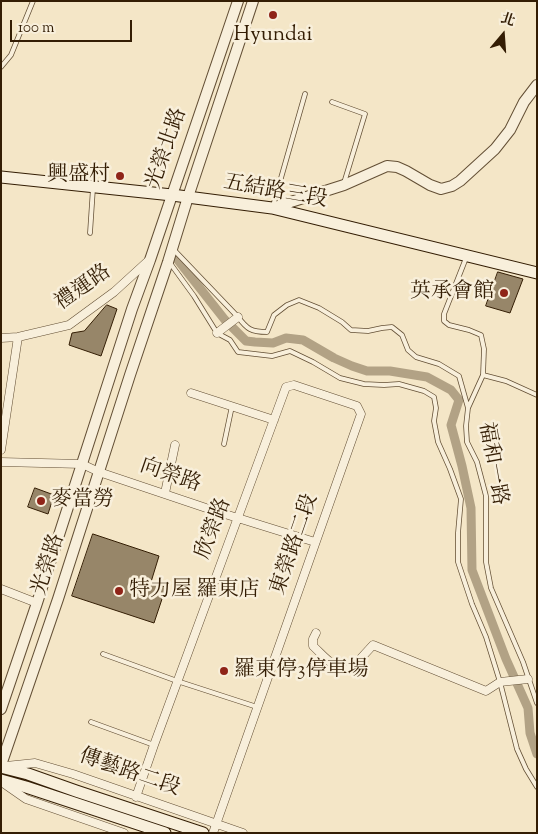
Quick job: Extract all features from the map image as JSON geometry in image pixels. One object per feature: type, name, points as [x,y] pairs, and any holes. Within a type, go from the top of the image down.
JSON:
[{"type":"main road","name":"五結路三段","points":[[1,177],[172,195],[272,208],[537,273]]},
{"type":"main road","name":"傳藝路二段","points":[[1,766],[202,833]]},
{"type":"main road","name":"傳藝路二段","points":[[1,781],[26,787],[164,833]]},
{"type":"street","name":"光榮北路","points":[[132,309],[238,1]]},
{"type":"street","name":"光榮北路","points":[[168,262],[253,1]]},
{"type":"street","points":[[272,208],[344,186],[387,166],[398,167],[441,189],[452,186],[495,149],[510,130],[524,102],[537,86]]},
{"type":"street","name":"禮運路","points":[[1,338],[18,337],[69,325],[114,292],[150,260]]},
{"type":"street","name":"光榮路","points":[[1,766],[58,599],[168,262]]},
{"type":"street","name":"光榮路","points":[[1,709],[132,309]]},
{"type":"street","points":[[217,333],[238,317]]},
{"type":"street","points":[[1,450],[18,337]]},
{"type":"street","name":"東榮路二段","points":[[213,833],[361,414],[357,406],[294,385],[286,387]]},
{"type":"street","name":"欣榮路","points":[[136,797],[286,387]]},
{"type":"street","points":[[191,393],[274,420]]},
{"type":"street","points":[[165,493],[175,445]]},
{"type":"street","points":[[1,462],[82,464]]},
{"type":"street","name":"向榮路","points":[[82,464],[99,472],[315,542]]},
{"type":"street","points":[[1,590],[37,603]]},
{"type":"street","points":[[316,633],[313,639],[313,646],[335,666],[344,670],[352,669],[372,645],[486,691],[500,682],[528,679]]},
{"type":"street","name":"傳藝路二段","points":[[1,766],[35,763],[73,774],[243,833]]},
{"type":"street","name":"傳藝路二段","points":[[1,781],[26,800],[124,833]]},
{"type":"lane","points":[[1,67],[11,54],[33,1]]},
{"type":"lane","points":[[272,208],[305,94]]},
{"type":"lane","points":[[332,102],[365,114],[344,186]]},
{"type":"lane","points":[[90,233],[94,188]]},
{"type":"lane","points":[[172,248],[247,328],[259,332],[267,332],[274,315],[287,305],[299,300],[319,308],[351,330],[368,331],[392,327],[402,335],[408,350],[416,357],[439,364],[459,376],[468,408]]},
{"type":"lane","name":"福和一路","points":[[467,256],[444,314],[444,321],[449,325],[469,330],[481,336],[484,349],[483,375],[468,408],[466,426],[468,442],[477,462],[486,496],[486,562],[491,588],[523,662],[537,703]]},
{"type":"lane","points":[[168,262],[194,296],[217,333],[230,340],[238,352],[272,356],[290,351],[340,378],[364,384],[399,384],[424,391],[434,398],[436,408],[434,421],[438,442],[461,500],[458,562],[472,604],[486,637],[517,749],[537,787]]},
{"type":"lane","points":[[483,375],[506,381],[537,395]]},
{"type":"lane","points":[[224,444],[232,406]]},
{"type":"lane","points":[[102,654],[257,707]]},
{"type":"lane","points":[[91,722],[154,745]]},
{"type":"building","name":"英承會館","points":[[498,272],[523,279],[510,313],[486,306]]},
{"type":"building","points":[[107,305],[117,309],[101,356],[69,345],[72,333],[84,331]]},
{"type":"building","name":"麥當勞","points":[[35,488],[54,495],[48,514],[28,507]]},
{"type":"building","name":"特力屋 羅東店","points":[[93,534],[159,556],[151,582],[166,587],[154,623],[72,596]]},
{"type":"waterway","points":[[177,259],[225,320],[246,341],[273,343],[286,338],[303,340],[334,358],[367,371],[390,371],[427,377],[451,390],[459,400],[451,425],[471,508],[472,570],[506,659],[528,708],[530,733],[537,754]]},
{"type":"place","name":"Hyundai","points":[[273,15]]},
{"type":"place","name":"興盛村","points":[[120,176]]},
{"type":"place","name":"英承會館","points":[[504,293]]},
{"type":"place","name":"麥當勞","points":[[41,501]]},
{"type":"place","name":"特力屋 羅東店","points":[[119,591]]},
{"type":"place","name":"羅東停3停車場","points":[[224,671]]}]
